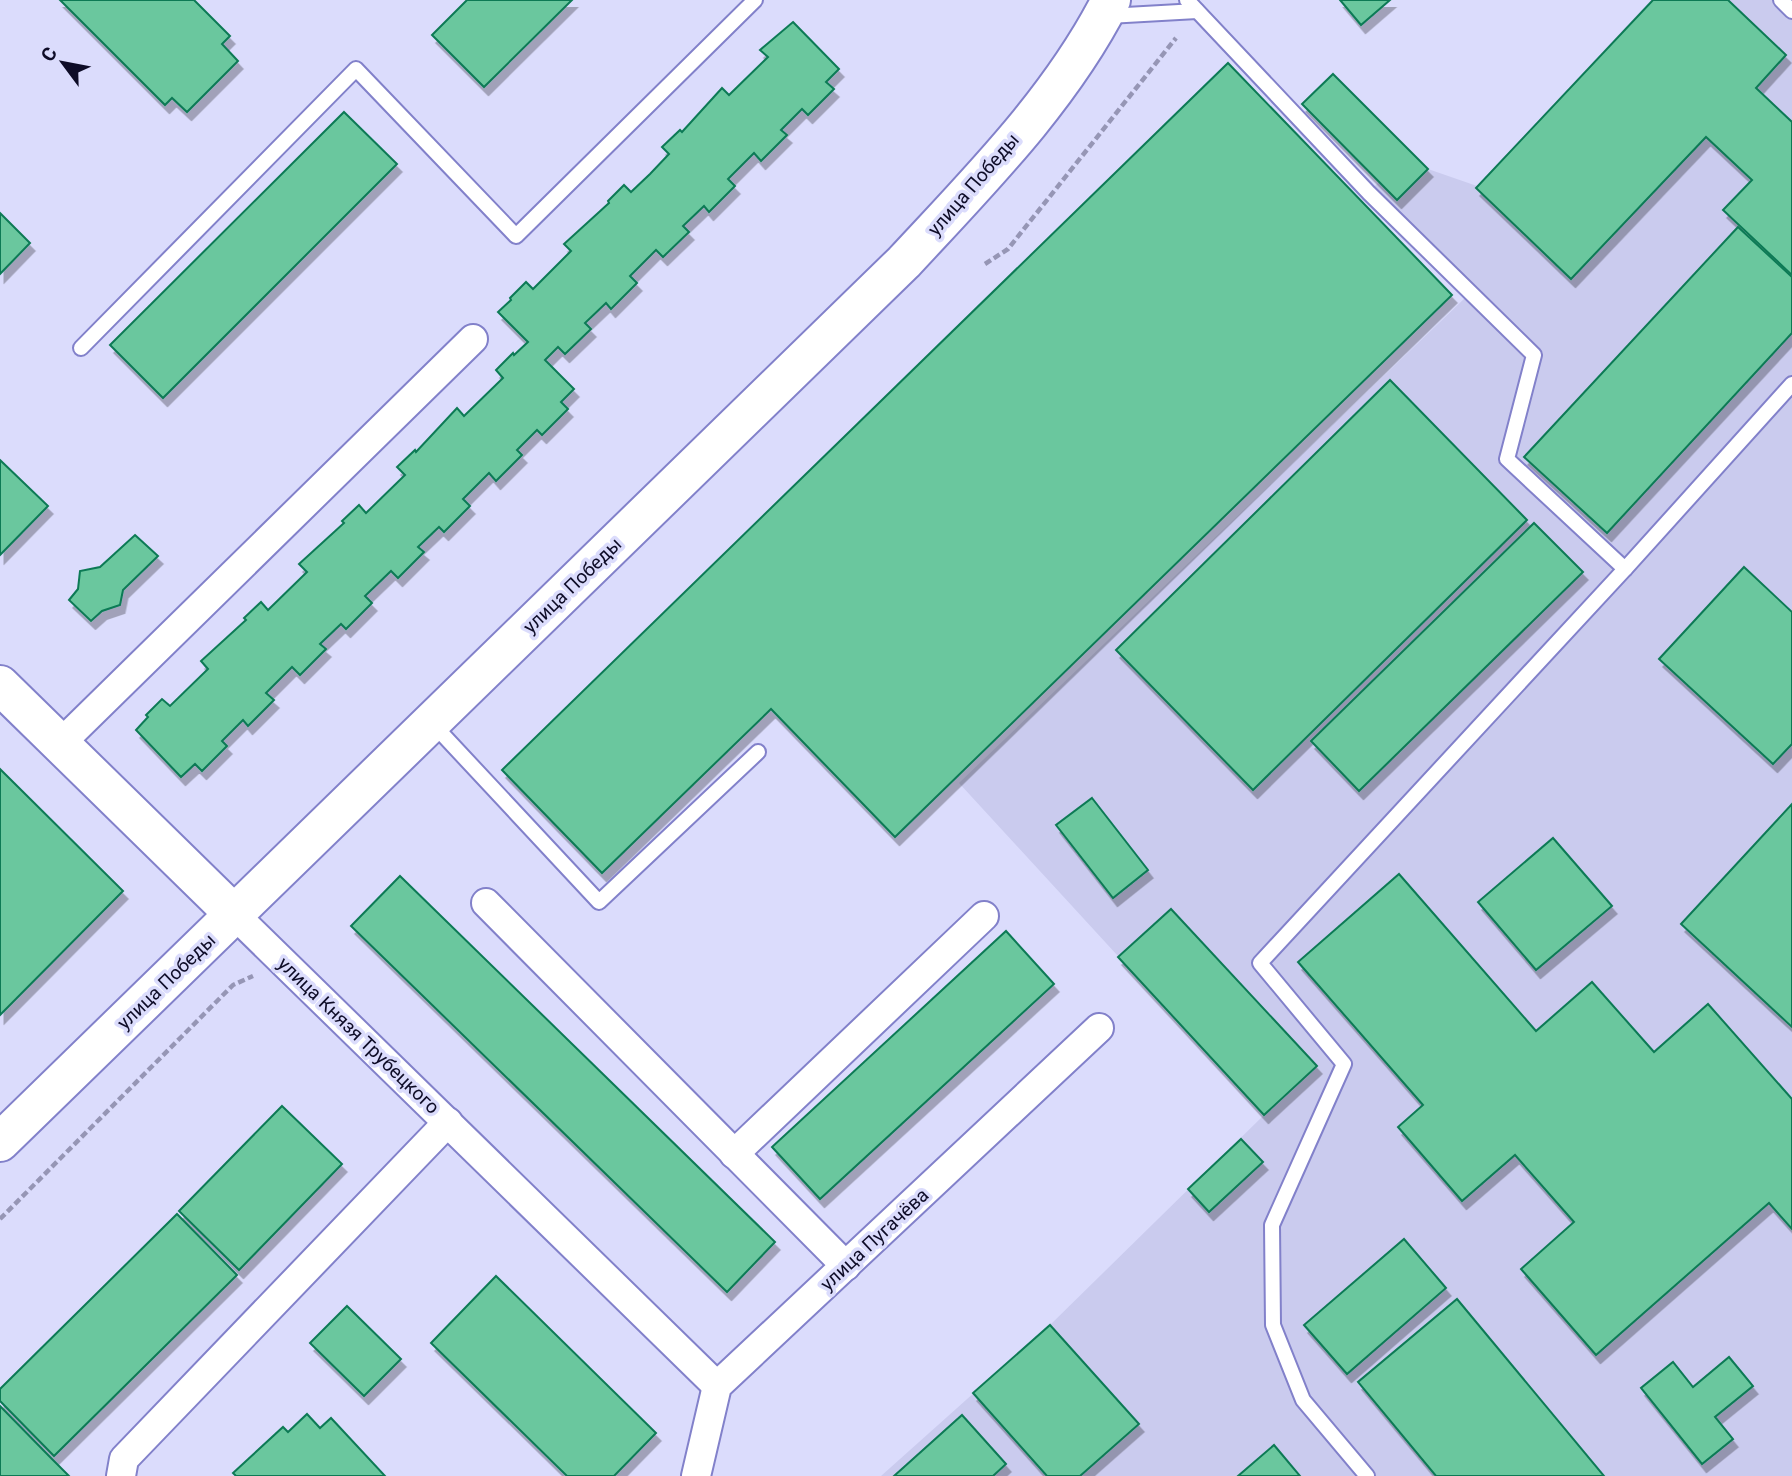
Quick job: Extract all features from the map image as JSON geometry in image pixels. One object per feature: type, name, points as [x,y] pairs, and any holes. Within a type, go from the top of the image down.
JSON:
[{"type":"main road","name":"улица Победы","points":[[0,1142],[904,262],[1060,84],[1107,8]]},
{"type":"main road","name":"улица Князя Трубецкого","points":[[1,687],[235,915]]},
{"type":"street","points":[[60,744],[473,339]]},
{"type":"street","points":[[486,903],[846,1266]]},
{"type":"street","name":"улица Князя Трубецкого","points":[[235,915],[717,1386]]},
{"type":"street","points":[[734,1154],[984,916]]},
{"type":"street","name":"улица Пугачёва","points":[[717,1386],[1099,1028]]},
{"type":"street","points":[[121,1476],[124,1458],[448,1122]]},
{"type":"street","points":[[696,1476],[717,1386]]},
{"type":"lane","points":[[81,348],[356,69],[516,236],[755,0]]},
{"type":"lane","points":[[1781,0],[1792,11]]},
{"type":"lane","points":[[1107,8],[1192,6],[1368,193],[1534,355],[1507,459],[1625,569]]},
{"type":"lane","points":[[1367,1476],[1303,1400],[1273,1325],[1272,1225],[1344,1064],[1260,964],[1792,384]]},
{"type":"lane","points":[[431,722],[599,902],[758,752]]},
{"type":"path","points":[[985,264],[1008,249],[1192,6]]},
{"type":"path","points":[[0,1219],[233,985],[283,962]]},
{"type":"shaded area","points":[[1651,0],[1792,0],[1792,1476],[881,1476],[1050,1325],[1264,1115],[959,783],[1465,298],[1362,199],[1379,182],[1428,169],[1477,186]]},
{"type":"building","points":[[60,0],[194,0],[230,36],[222,44],[238,61],[187,112],[172,98],[165,105]]},
{"type":"building","points":[[467,0],[572,0],[484,87],[432,35]]},
{"type":"building","points":[[1340,0],[1390,0],[1361,25]]},
{"type":"building","points":[[1653,0],[1728,0],[1786,55],[1756,88],[1792,122],[1792,275],[1723,210],[1752,180],[1706,137],[1571,279],[1476,188]]},
{"type":"building","points":[[793,22],[839,69],[826,82],[834,89],[808,115],[802,109],[781,130],[787,135],[761,161],[754,153],[728,179],[735,186],[709,212],[704,206],[683,226],[689,232],[663,257],[656,250],[630,276],[637,283],[611,309],[606,303],[585,323],[591,329],[565,354],[558,347],[545,360],[574,389],[561,402],[568,409],[542,435],[537,430],[517,450],[522,455],[496,481],[489,473],[463,499],[470,506],[444,532],[439,527],[418,547],[424,552],[398,578],[391,571],[365,596],[372,603],[346,629],[341,624],[320,644],[326,649],[300,675],[292,667],[266,693],[274,700],[248,726],[243,720],[222,741],[227,746],[202,771],[195,764],[181,777],[136,730],[148,717],[146,715],[162,699],[170,706],[208,669],[201,661],[246,620],[244,618],[261,602],[268,610],[307,572],[299,564],[344,523],[342,521],[359,505],[366,513],[405,475],[397,467],[415,450],[416,452],[457,408],[464,416],[503,378],[496,370],[528,342],[498,312],[526,282],[533,289],[571,251],[564,244],[609,203],[624,185],[631,192],[650,174],[669,154],[662,147],[680,130],[682,132],[722,88],[729,95],[768,57],[760,50]]},
{"type":"building","points":[[1228,63],[1452,295],[895,837],[771,709],[602,873],[502,770]]},
{"type":"building","points":[[1333,74],[1428,169],[1397,200],[1302,104]]},
{"type":"building","points":[[344,112],[397,164],[163,398],[110,345]]},
{"type":"building","points":[[0,213],[30,243],[0,274]]},
{"type":"building","points":[[1738,227],[1792,277],[1792,333],[1607,533],[1524,457]]},
{"type":"building","points":[[1390,380],[1527,520],[1253,790],[1116,650]]},
{"type":"building","points":[[0,460],[48,506],[0,555]]},
{"type":"building","points":[[1534,523],[1583,572],[1359,791],[1311,741]]},
{"type":"building","points":[[135,535],[158,556],[123,590],[120,605],[102,611],[91,621],[69,600],[78,589],[80,571],[100,567]]},
{"type":"building","points":[[1744,567],[1792,612],[1792,744],[1773,764],[1659,659]]},
{"type":"building","points":[[0,769],[123,891],[0,1015]]},
{"type":"building","points":[[1092,798],[1148,870],[1113,898],[1056,825]]},
{"type":"building","points":[[1792,804],[1792,1027],[1681,924]]},
{"type":"building","points":[[1553,838],[1612,906],[1536,970],[1478,902]]},
{"type":"building","points":[[1399,874],[1536,1031],[1592,982],[1654,1052],[1708,1004],[1792,1099],[1792,1229],[1769,1203],[1596,1355],[1521,1269],[1574,1222],[1515,1155],[1462,1201],[1398,1127],[1423,1105],[1298,962]]},
{"type":"building","points":[[400,876],[775,1242],[727,1292],[351,926]]},
{"type":"building","points":[[1171,909],[1317,1066],[1264,1115],[1118,957]]},
{"type":"building","points":[[1006,931],[1054,984],[820,1199],[772,1147]]},
{"type":"building","points":[[282,1106],[342,1164],[239,1270],[179,1211]]},
{"type":"building","points":[[1241,1139],[1263,1162],[1209,1212],[1188,1189]]},
{"type":"building","points":[[177,1214],[237,1275],[54,1456],[0,1401],[0,1389]]},
{"type":"building","points":[[1404,1239],[1446,1288],[1347,1374],[1304,1325]]},
{"type":"building","points":[[496,1276],[656,1433],[614,1476],[567,1476],[431,1343]]},
{"type":"building","points":[[1457,1299],[1604,1476],[1436,1476],[1358,1382]]},
{"type":"building","points":[[347,1306],[401,1359],[364,1396],[310,1343]]},
{"type":"building","points":[[1050,1325],[1139,1424],[1080,1476],[1047,1476],[973,1393]]},
{"type":"building","points":[[1729,1357],[1753,1386],[1715,1417],[1733,1439],[1702,1464],[1641,1388],[1673,1362],[1693,1387]]},
{"type":"building","points":[[0,1406],[51,1458],[69,1476],[0,1476]]},
{"type":"building","points":[[307,1414],[320,1428],[331,1418],[385,1476],[236,1476],[233,1473],[283,1427],[288,1432]]},
{"type":"building","points":[[962,1415],[1006,1464],[993,1476],[894,1476]]},
{"type":"building","points":[[1274,1445],[1300,1476],[1238,1476]]}]
